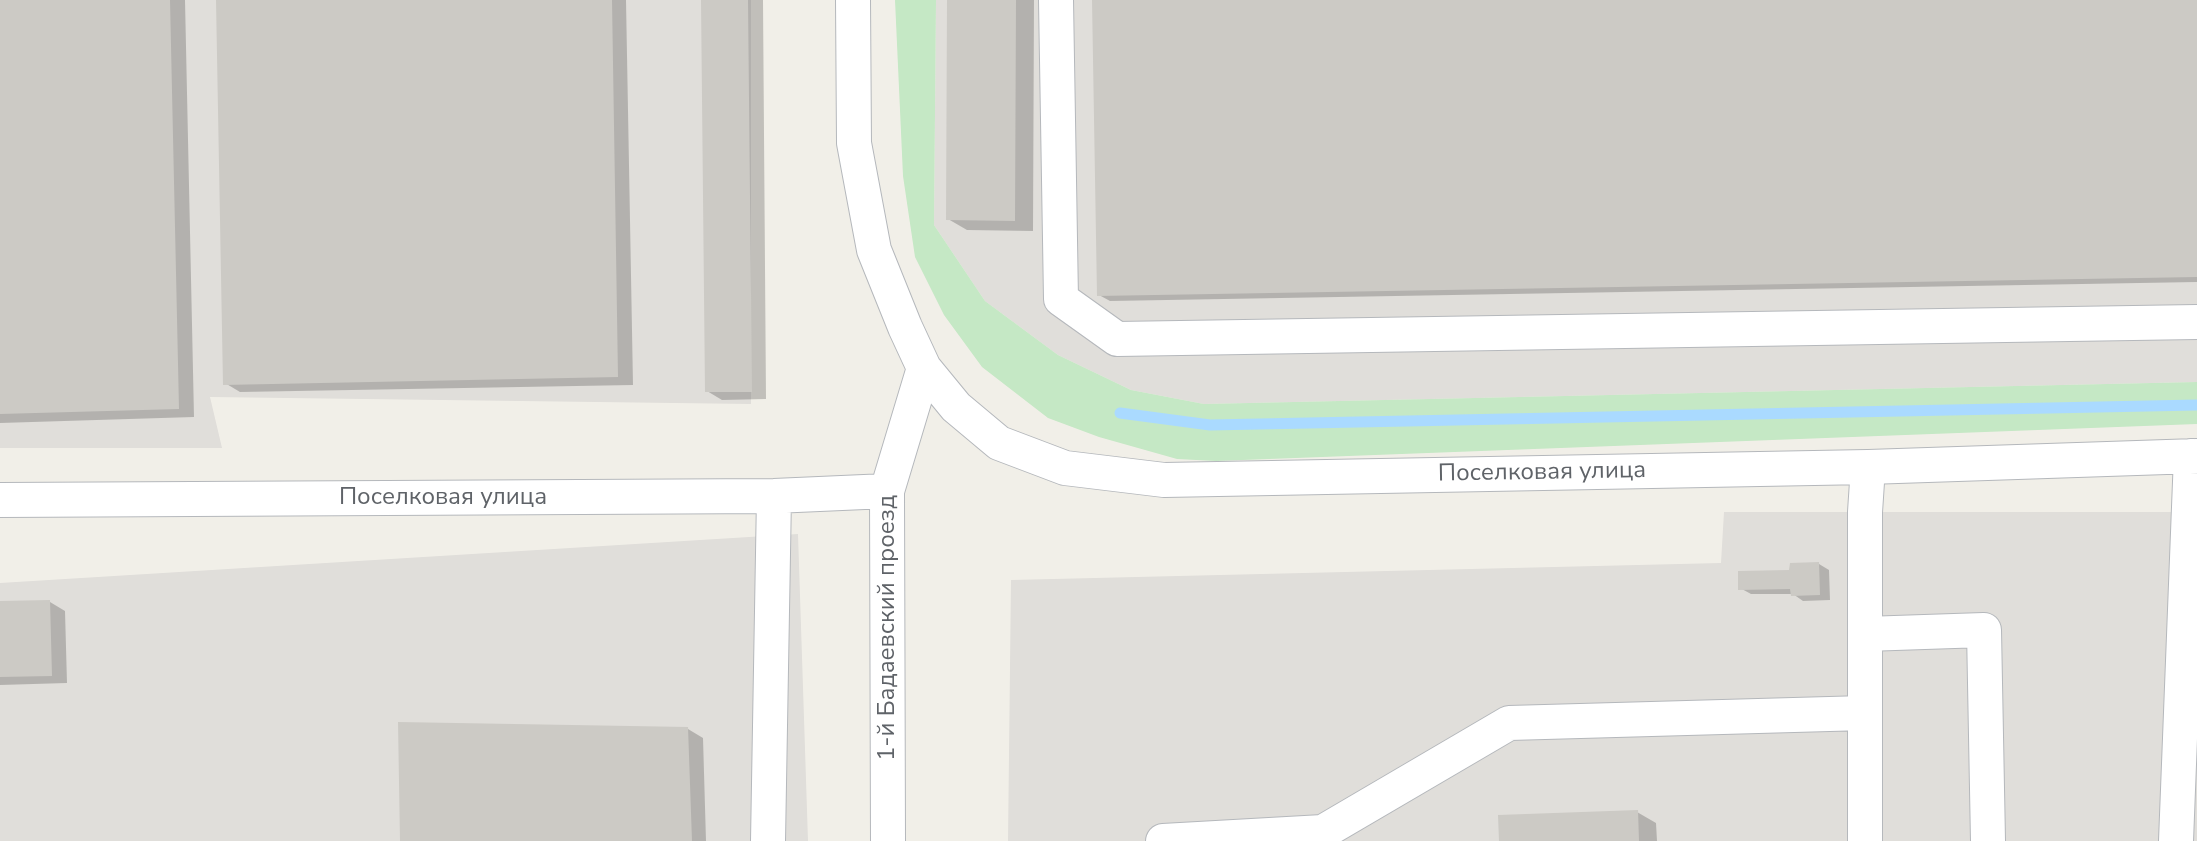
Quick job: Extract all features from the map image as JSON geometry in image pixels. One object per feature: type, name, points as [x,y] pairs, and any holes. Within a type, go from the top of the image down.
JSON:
[{"type":"street","points":[[853,0],[854,143],[874,250],[924,368]]},
{"type":"street","points":[[1056,0],[1061,299],[1117,339],[2197,322]]},
{"type":"street","name":"Поселковая улица","points":[[924,368],[956,407],[999,443],[1065,468],[1164,480],[1868,467],[2194,456]]},
{"type":"street","name":"1-й Бадаевский проезд","points":[[888,841],[887,491],[924,368]]},
{"type":"street","points":[[2176,841],[2194,456]]},
{"type":"street","points":[[1865,841],[1868,467]]},
{"type":"street","name":"Поселковая улица","points":[[0,500],[774,496],[887,491]]},
{"type":"street","points":[[768,841],[774,496]]},
{"type":"street","points":[[1865,634],[1984,630],[1988,841]]},
{"type":"street","points":[[1163,841],[1323,832],[1509,723],[1865,713]]},
{"type":"shaded area","points":[[0,0],[751,0],[751,404],[210,397],[222,448],[0,448]]},
{"type":"shaded area","points":[[936,0],[2197,0],[2197,382],[1204,404],[1131,390],[1058,355],[985,301],[934,225]]},
{"type":"shaded area","points":[[1724,512],[2197,512],[2197,841],[1008,841],[1011,580],[1721,563]]},
{"type":"shaded area","points":[[798,534],[808,841],[0,841],[0,583]]},
{"type":"green space","points":[[895,0],[936,0],[934,225],[985,301],[1058,355],[1131,390],[1204,404],[2197,382],[2197,424],[1216,461],[1177,459],[1099,437],[1048,418],[982,367],[944,315],[915,257],[903,176]]},
{"type":"building","points":[[0,0],[170,0],[179,409],[0,414]]},
{"type":"building","points":[[216,0],[612,0],[618,377],[223,385]]},
{"type":"building","points":[[701,0],[748,0],[752,392],[705,392]]},
{"type":"building","points":[[947,0],[1016,0],[1015,221],[946,220]]},
{"type":"building","points":[[1092,0],[2197,0],[2197,277],[1097,296]]},
{"type":"building","points":[[1819,562],[1820,595],[1791,596],[1790,589],[1738,590],[1738,571],[1789,570],[1790,563]]},
{"type":"building","points":[[50,600],[52,676],[0,677],[0,601]]},
{"type":"building","points":[[398,722],[688,727],[692,841],[400,841]]},
{"type":"building","points":[[1638,810],[1639,841],[1499,841],[1498,815]]},
{"type":"waterway","points":[[1120,413],[1210,425],[2197,405]]}]
